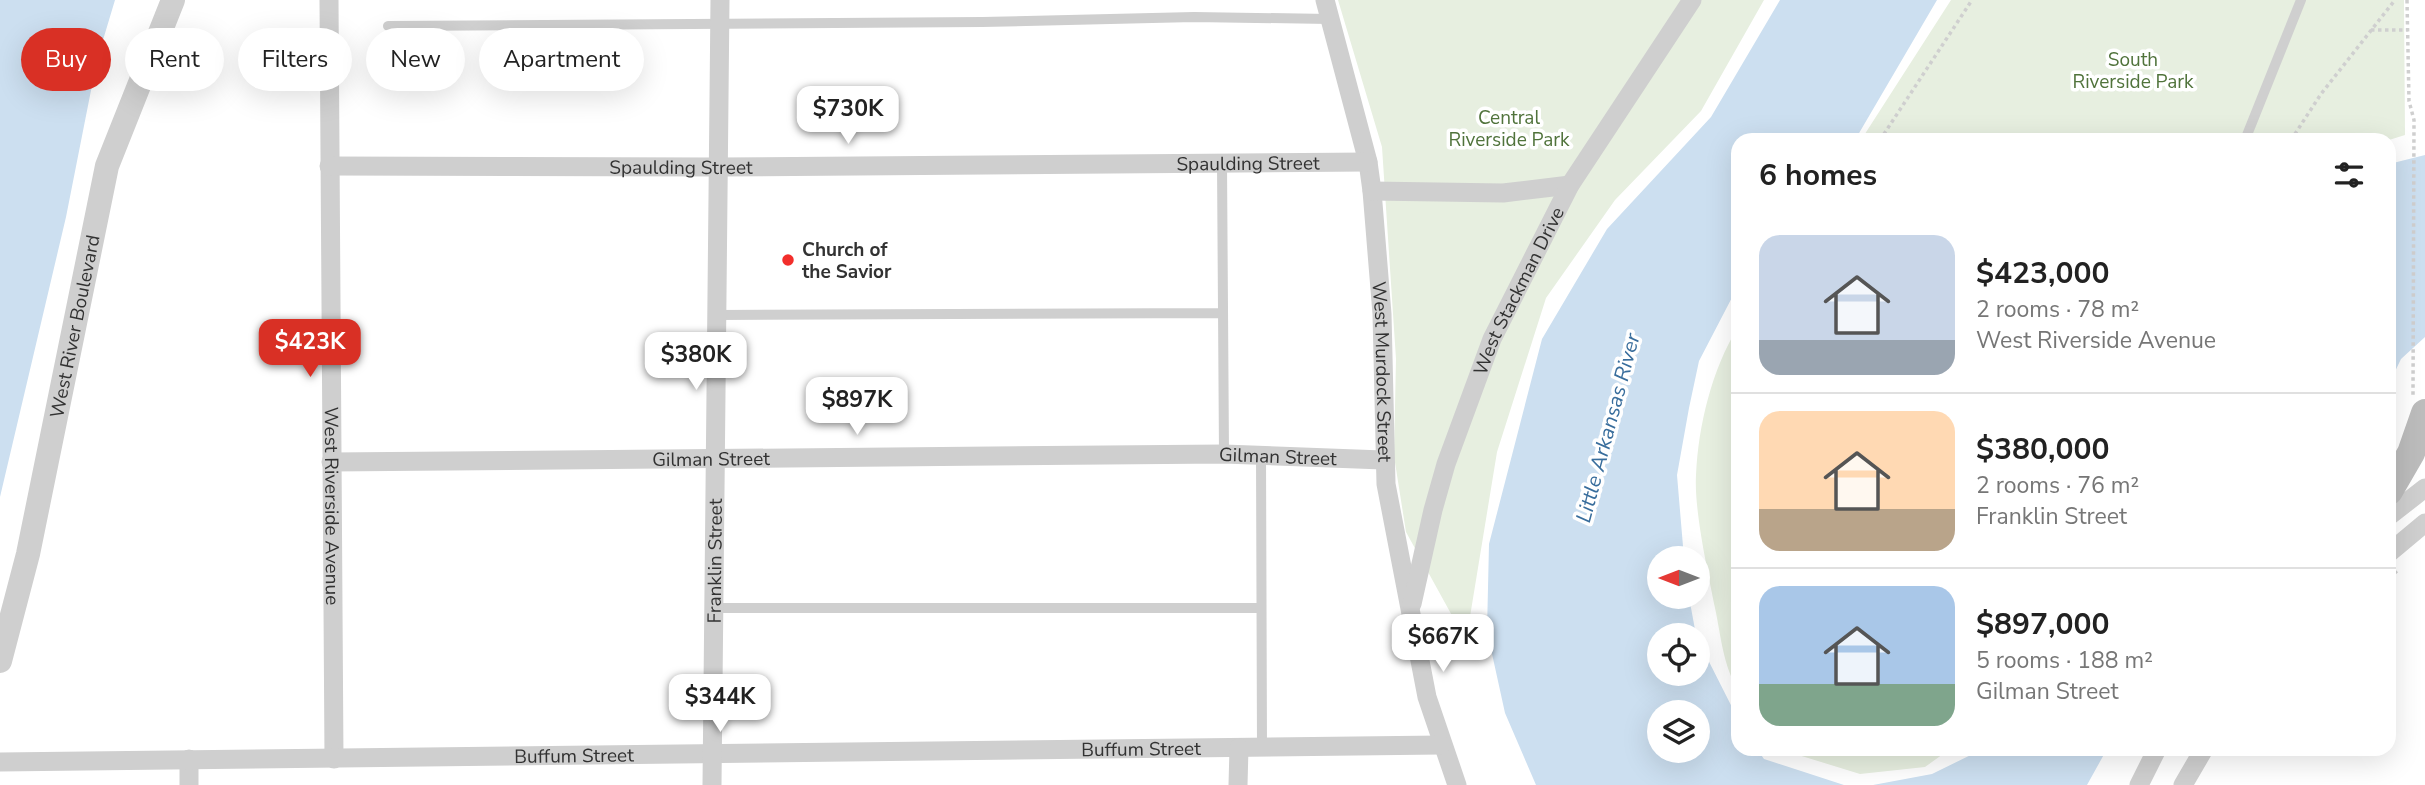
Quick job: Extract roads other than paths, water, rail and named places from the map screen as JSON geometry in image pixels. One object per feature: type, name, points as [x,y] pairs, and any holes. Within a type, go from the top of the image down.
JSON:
[{"type":"main road","points":[[2396,480],[2411,453],[2425,413]]},
{"type":"street","name":"West River Boulevard","points":[[0,661],[28,554],[107,166],[173,0]]},
{"type":"street","name":"West Riverside Avenue","points":[[329,0],[334,759]]},
{"type":"street","name":"Franklin Street","points":[[712,785],[720,0]]},
{"type":"street","name":"West Stackman Drive","points":[[1411,612],[1433,510],[1461,419],[1492,339],[1570,185],[1692,0]]},
{"type":"street","name":"West Murdock Street","points":[[1328,9],[1368,162],[1372,191],[1382,314],[1383,460],[1427,697],[1441,745],[1457,785]]},
{"type":"street","name":"Spaulding Street","points":[[329,166],[718,167],[1368,162]]},
{"type":"street","points":[[1372,191],[1503,193],[1570,185]]},
{"type":"street","name":"Gilman Street","points":[[331,462],[1224,454],[1383,460]]},
{"type":"street","points":[[2396,511],[2425,488]]},
{"type":"street","points":[[2396,547],[2425,523]]},
{"type":"street","name":"Buffum Street","points":[[0,762],[1441,745]]},
{"type":"street","points":[[1238,785],[1240,748]]},
{"type":"street","points":[[2139,785],[2154,756]]},
{"type":"street","points":[[2183,785],[2200,756]]},
{"type":"street","points":[[189,759],[189,785]]},
{"type":"lane","points":[[2248,133],[2267,93],[2301,0]]},
{"type":"lane","points":[[388,26],[969,22],[1194,17],[1328,9]]},
{"type":"lane","points":[[1222,164],[1224,454]]},
{"type":"lane","points":[[716,315],[1223,313]]},
{"type":"lane","points":[[1261,455],[1262,747]]},
{"type":"lane","points":[[713,608],[1261,608]]},
{"type":"water","points":[[0,0],[115,0],[107,28],[21,28],[21,91],[91,91],[66,217],[0,497]]},
{"type":"water","name":"Little Arkansas River","points":[[1780,0],[1937,0],[1859,133],[1731,133],[1731,299],[1699,361],[1689,408],[1677,475],[1683,546],[1647,546],[1647,609],[1691,609],[1694,623],[1647,623],[1647,686],[1710,686],[1710,664],[1731,705],[1731,756],[1762,756],[1764,759],[1844,785],[1536,785],[1505,713],[1487,631],[1489,544],[1542,339],[1607,229],[1711,117]]},
{"type":"water","points":[[2425,155],[2425,337],[2401,359],[2396,369],[2396,162]]},
{"type":"water","points":[[1969,756],[2103,756],[2087,785],[1873,785],[1932,774]]},
{"type":"place","name":"Church of the Savior","points":[[788,260]]},
{"type":"park label","name":"South Riverside Park","points":[[2133,70]]},
{"type":"park label","name":"Central Riverside Park","points":[[1509,128]]}]
